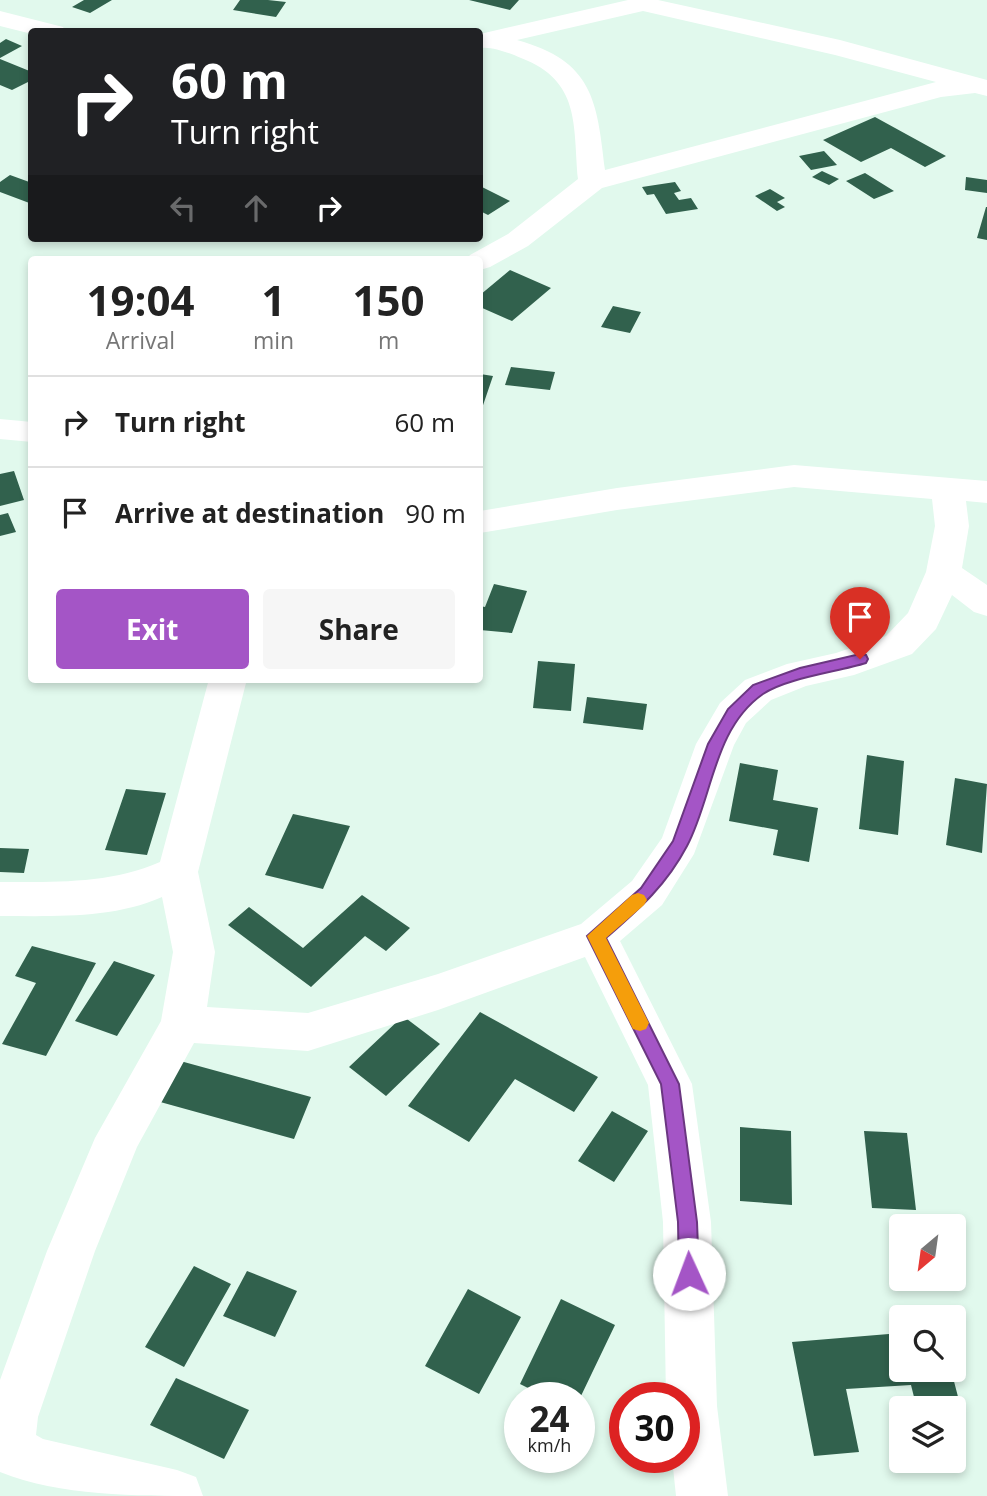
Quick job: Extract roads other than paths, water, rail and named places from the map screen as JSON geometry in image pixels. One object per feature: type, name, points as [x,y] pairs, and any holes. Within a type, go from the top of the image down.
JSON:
[{"type":"street","points":[[483,40],[644,2],[840,48],[981,87]]},
{"type":"street","points":[[0,18],[39,28]]},
{"type":"street","points":[[483,40],[514,47],[537,57],[558,69],[575,85],[583,115],[592,182]]},
{"type":"street","points":[[483,259],[518,240],[592,182],[940,89],[981,87]]},
{"type":"street","points":[[0,429],[28,432]]},
{"type":"street","points":[[483,521],[617,499],[794,476],[987,492]]},
{"type":"street","points":[[182,1024],[308,1032],[438,992],[596,936],[647,893],[680,843],[716,744],[733,713],[758,690],[800,674],[841,666],[899,645],[923,620],[944,572],[952,526],[948,488]]},
{"type":"street","points":[[944,572],[987,603]]},
{"type":"street","points":[[177,1496],[34,1463],[9,1448],[12,1417],[71,1251],[118,1138],[182,1024],[194,952],[178,872],[227,683]]},
{"type":"street","points":[[0,900],[68,899],[139,889],[178,872]]},
{"type":"street","points":[[596,936],[670,1084],[687,1222],[692,1406],[702,1496]]}]
